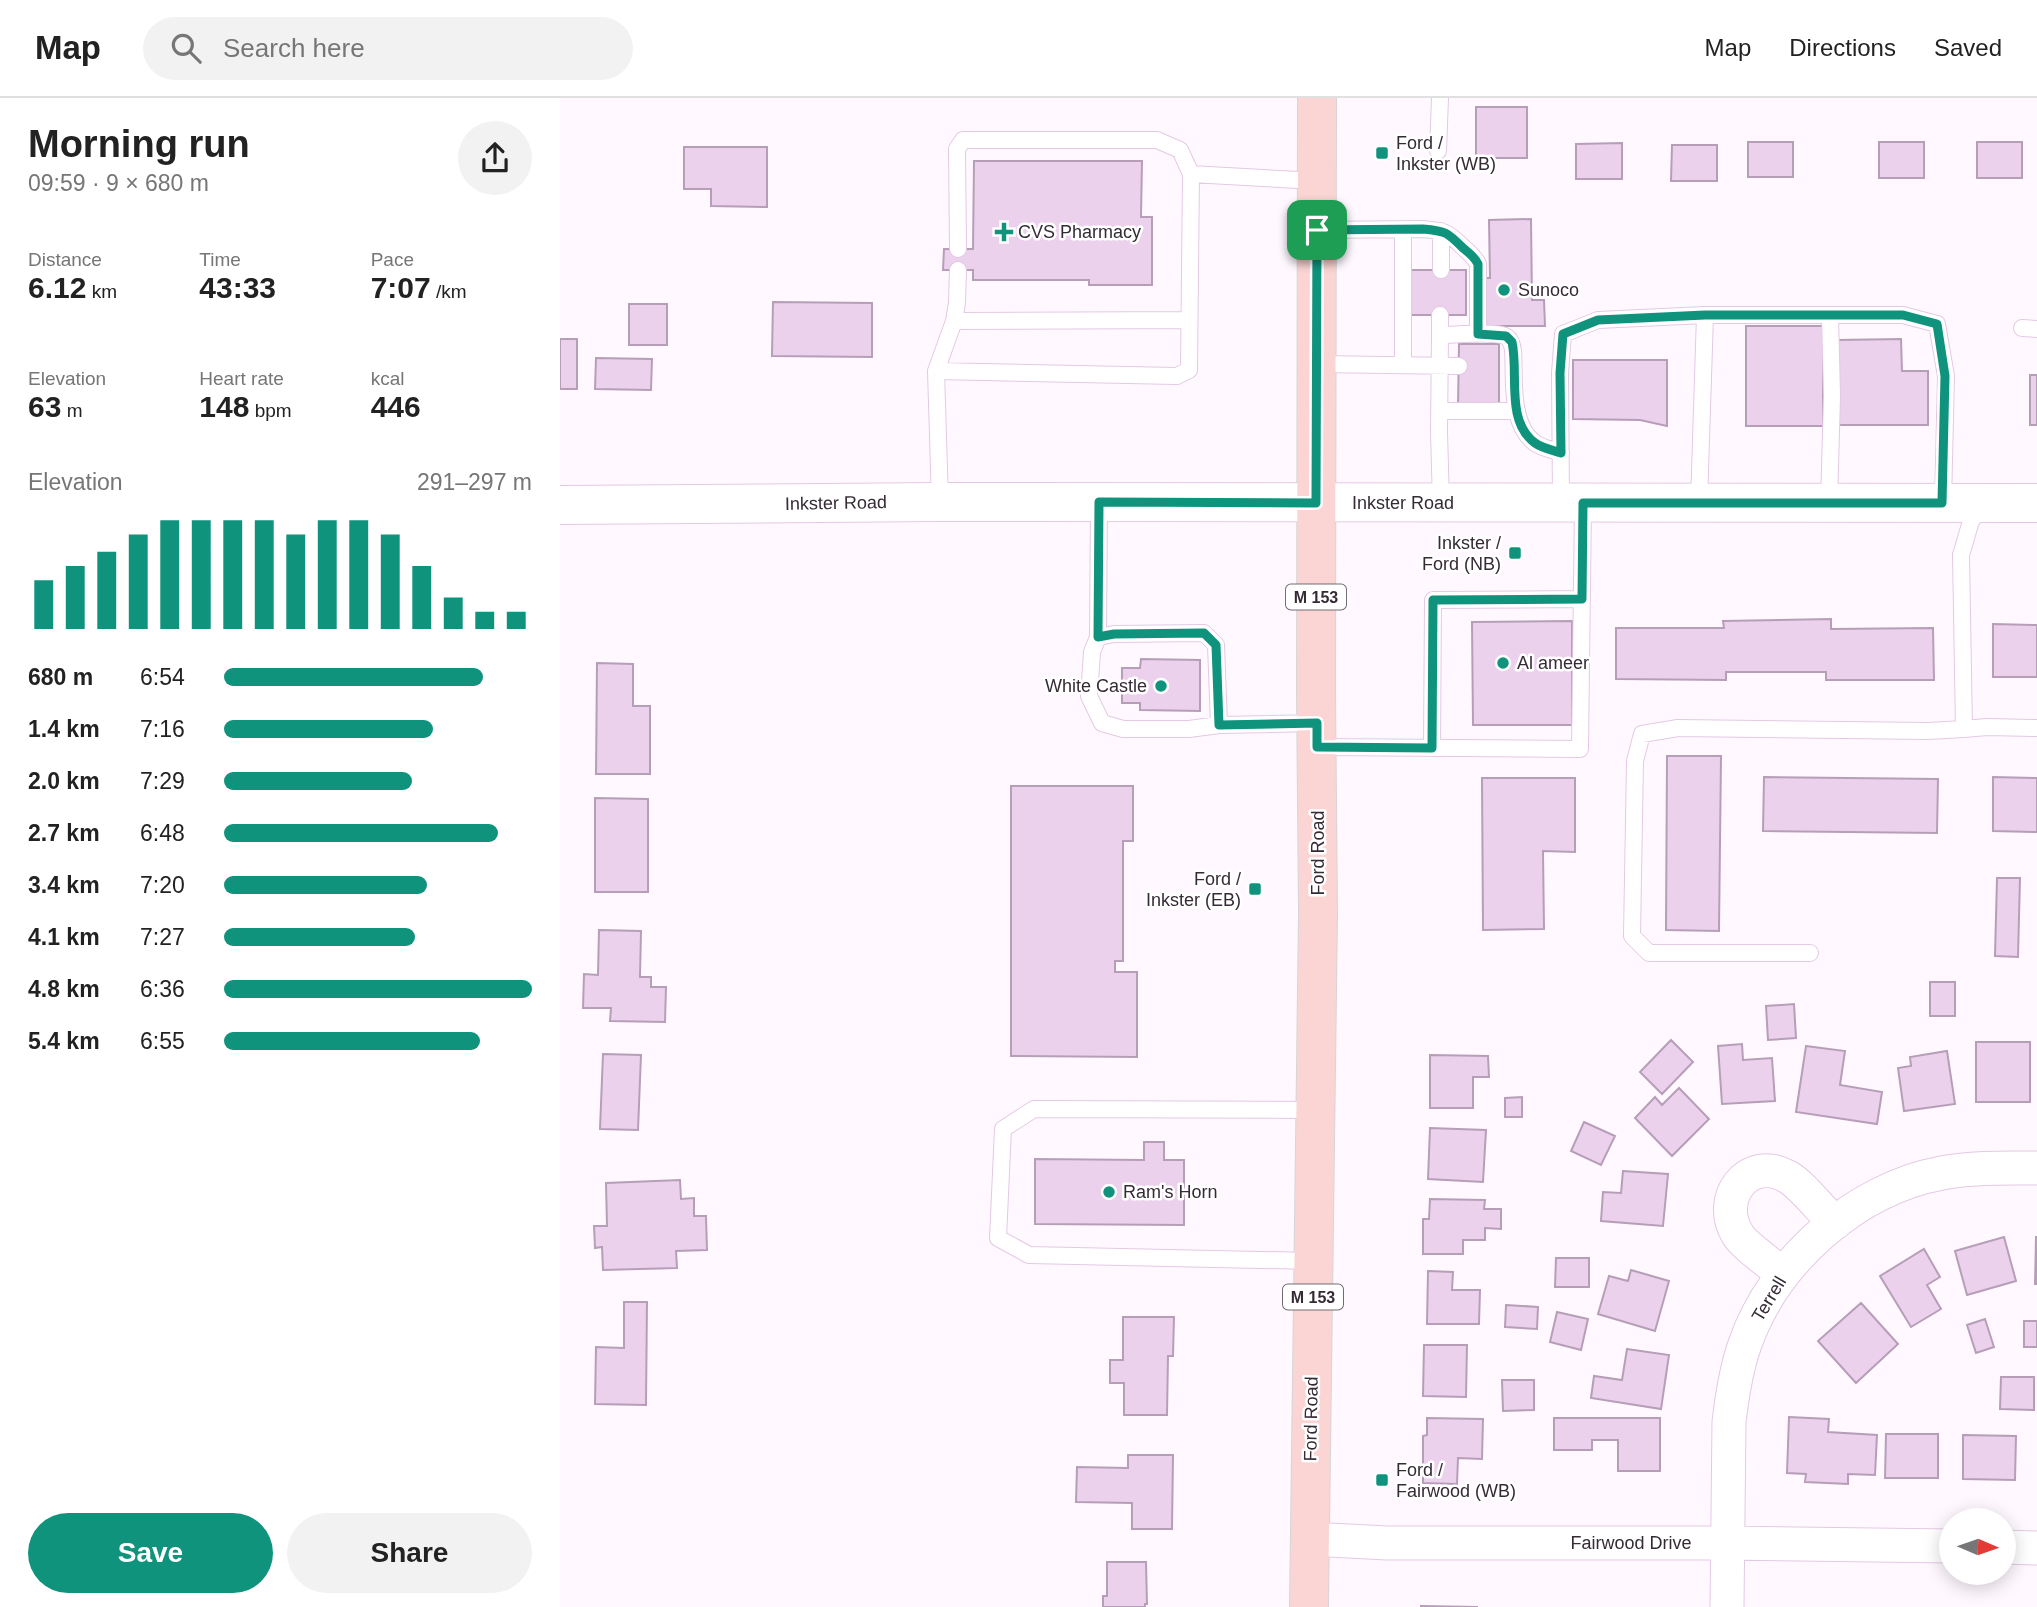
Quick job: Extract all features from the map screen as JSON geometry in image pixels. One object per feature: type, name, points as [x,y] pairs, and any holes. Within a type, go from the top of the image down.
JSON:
[{"type":"main road","name":"Ford Road","points":[[1310,1607],[1318,913],[1317,98]]},
{"type":"main road","name":"Inkster Road","points":[[560,505],[940,502],[2037,503]]},
{"type":"street","name":"Terrell","points":[[1727,1607],[1729,1422],[1732,1392],[1745,1344],[1769,1294],[1783,1274],[1802,1251],[1835,1223],[1874,1198],[1911,1182],[1939,1174],[1979,1168],[2037,1168]]},
{"type":"street","points":[[1783,1274],[1738,1236],[1730,1216],[1731,1198],[1739,1184],[1752,1173],[1770,1170],[1790,1178],[1835,1223]]},
{"type":"street","name":"Fairwood Drive","points":[[1310,1539],[1387,1543],[1939,1546]]},
{"type":"street","points":[[2016,1547],[2037,1548]]},
{"type":"lane","points":[[1438,151],[1440,98]]},
{"type":"lane","points":[[936,371],[1177,376],[1189,370],[1191,174],[1180,150],[1157,140],[963,140],[957,149],[958,249]]},
{"type":"lane","points":[[1191,174],[1317,181]]},
{"type":"lane","points":[[1403,229],[1403,365]]},
{"type":"lane","points":[[1317,230],[1441,230],[1451,235],[1474,256],[1478,264],[1478,334]]},
{"type":"lane","points":[[1441,230],[1441,270]]},
{"type":"lane","points":[[940,502],[936,371],[954,321],[958,270]]},
{"type":"lane","points":[[1440,315],[1441,503]]},
{"type":"lane","points":[[1699,503],[1705,315]]},
{"type":"lane","points":[[1099,502],[1098,637],[1091,652],[1090,696],[1102,723],[1123,729],[1189,729],[1219,725],[1432,748],[1580,749],[1582,599],[1572,503],[1561,453],[1560,373],[1563,334],[1598,320],[1705,315],[1903,315],[1937,324],[1945,376],[1942,503]]},
{"type":"lane","points":[[1826,315],[1832,396],[1829,503]]},
{"type":"lane","points":[[954,321],[1188,320]]},
{"type":"lane","points":[[1440,335],[1506,336],[1512,342],[1507,367],[1517,411],[1525,432],[1534,442],[1561,453]]},
{"type":"lane","points":[[1316,364],[1459,366]]},
{"type":"lane","points":[[1439,411],[1517,411]]},
{"type":"lane","points":[[1964,729],[1961,555],[1971,521],[1985,503]]},
{"type":"lane","points":[[1432,748],[1433,600],[1582,599]]},
{"type":"lane","points":[[1098,637],[1114,634],[1204,633],[1216,645],[1219,725]]},
{"type":"lane","points":[[1811,953],[1649,953],[1632,936],[1635,761],[1642,734],[1678,728],[1928,731],[1987,727],[2037,728]]},
{"type":"lane","points":[[1313,1261],[1029,1255],[998,1238],[1003,1129],[1034,1109],[1315,1110]]},
{"type":"building","points":[[1476,107],[1527,107],[1527,158],[1476,158]]},
{"type":"building","points":[[1748,142],[1793,142],[1793,177],[1748,177]]},
{"type":"building","points":[[1879,142],[1924,142],[1924,178],[1879,178]]},
{"type":"building","points":[[1977,142],[2022,142],[2022,178],[1977,178]]},
{"type":"building","points":[[1622,143],[1622,179],[1576,179],[1576,144]]},
{"type":"building","points":[[1672,145],[1717,145],[1717,181],[1671,181]]},
{"type":"building","points":[[684,147],[767,147],[767,207],[711,206],[711,189],[684,189]]},
{"type":"building","name":"CVS Pharmacy","points":[[974,161],[1142,161],[1141,217],[1152,217],[1152,285],[1089,285],[1089,280],[973,280],[973,270],[943,270],[944,249],[973,249]]},
{"type":"building","points":[[1531,219],[1532,300],[1544,300],[1545,326],[1485,326],[1485,278],[1490,278],[1489,220]]},
{"type":"building","points":[[1407,270],[1466,270],[1466,315],[1407,315]]},
{"type":"building","points":[[773,302],[872,303],[872,357],[772,356]]},
{"type":"building","points":[[629,304],[667,304],[667,345],[629,345]]},
{"type":"building","points":[[1746,326],[1823,326],[1823,426],[1746,426]]},
{"type":"building","points":[[560,339],[577,339],[577,389],[560,389]]},
{"type":"building","points":[[1901,339],[1902,371],[1928,371],[1928,425],[1838,425],[1837,340]]},
{"type":"building","points":[[1459,344],[1499,344],[1499,407],[1458,407]]},
{"type":"building","points":[[596,358],[652,359],[651,390],[595,389]]},
{"type":"building","points":[[1573,360],[1667,360],[1667,426],[1640,420],[1573,419]]},
{"type":"building","points":[[2030,375],[2037,375],[2037,425],[2030,425]]},
{"type":"building","points":[[1831,619],[1831,629],[1933,628],[1934,680],[1826,680],[1826,672],[1726,672],[1726,680],[1616,679],[1616,628],[1724,628],[1723,621]]},
{"type":"building","points":[[1572,621],[1572,725],[1473,725],[1472,622]]},
{"type":"building","points":[[1993,624],[2037,625],[2037,677],[1993,677]]},
{"type":"building","name":"White Castle","points":[[1141,659],[1200,660],[1200,711],[1140,710],[1140,703],[1122,703],[1122,668],[1140,668]]},
{"type":"building","points":[[597,663],[633,664],[633,706],[650,706],[650,774],[596,774]]},
{"type":"building","points":[[1667,756],[1721,756],[1719,931],[1666,930]]},
{"type":"building","points":[[1764,777],[1938,779],[1937,833],[1763,831]]},
{"type":"building","points":[[1993,777],[2037,778],[2037,832],[1993,831]]},
{"type":"building","points":[[1482,778],[1575,778],[1575,852],[1543,851],[1544,929],[1483,930]]},
{"type":"building","points":[[1011,786],[1133,786],[1133,841],[1123,841],[1123,961],[1115,961],[1115,972],[1137,972],[1137,1057],[1011,1056]]},
{"type":"building","points":[[595,798],[648,799],[648,892],[595,892]]},
{"type":"building","points":[[1997,878],[2020,878],[2018,957],[1995,956]]},
{"type":"building","points":[[599,930],[641,931],[640,977],[651,977],[651,987],[666,987],[665,1022],[610,1021],[611,1008],[583,1008],[584,974],[598,975]]},
{"type":"building","points":[[1930,982],[1955,982],[1955,1016],[1930,1016]]},
{"type":"building","points":[[1794,1004],[1796,1038],[1768,1040],[1766,1006]]},
{"type":"building","points":[[1671,1040],[1693,1062],[1662,1094],[1640,1072]]},
{"type":"building","points":[[1976,1042],[2030,1042],[2030,1102],[1976,1102]]},
{"type":"building","points":[[1742,1044],[1743,1060],[1772,1058],[1775,1101],[1722,1104],[1718,1046]]},
{"type":"building","points":[[1806,1046],[1845,1051],[1840,1085],[1882,1092],[1877,1124],[1796,1112]]},
{"type":"building","points":[[1947,1051],[1955,1104],[1904,1111],[1898,1068],[1911,1066],[1910,1057]]},
{"type":"building","points":[[603,1054],[641,1055],[638,1130],[600,1129]]},
{"type":"building","points":[[1430,1055],[1488,1056],[1489,1077],[1473,1077],[1473,1108],[1430,1108]]},
{"type":"building","points":[[1679,1088],[1709,1119],[1672,1156],[1635,1118],[1655,1097],[1662,1105]]},
{"type":"building","points":[[1522,1097],[1522,1117],[1505,1117],[1505,1098]]},
{"type":"building","points":[[1584,1122],[1615,1136],[1601,1165],[1571,1151]]},
{"type":"building","points":[[1430,1128],[1486,1130],[1483,1182],[1428,1179]]},
{"type":"building","name":"Ram's Horn","points":[[1144,1142],[1164,1142],[1164,1160],[1184,1160],[1184,1225],[1035,1224],[1035,1159],[1144,1160]]},
{"type":"building","points":[[1623,1171],[1668,1174],[1663,1226],[1601,1221],[1603,1192],[1621,1193]]},
{"type":"building","points":[[680,1180],[681,1199],[694,1198],[694,1216],[706,1216],[707,1250],[676,1251],[677,1268],[603,1270],[602,1247],[595,1248],[594,1226],[607,1226],[606,1183]]},
{"type":"building","points":[[1430,1199],[1485,1200],[1484,1209],[1501,1209],[1501,1229],[1485,1228],[1485,1240],[1463,1240],[1463,1254],[1423,1254],[1423,1219],[1429,1219]]},
{"type":"building","points":[[2004,1237],[2016,1281],[1967,1295],[1955,1251]]},
{"type":"building","points":[[2036,1237],[2037,1284],[2035,1284]]},
{"type":"building","points":[[1924,1249],[1940,1277],[1927,1285],[1941,1309],[1911,1327],[1880,1276]]},
{"type":"building","points":[[1556,1258],[1589,1258],[1589,1287],[1555,1287]]},
{"type":"building","points":[[1631,1270],[1669,1281],[1655,1331],[1598,1314],[1609,1276],[1628,1281]]},
{"type":"building","points":[[1428,1271],[1453,1272],[1452,1290],[1480,1290],[1479,1324],[1427,1324]]},
{"type":"building","points":[[624,1302],[647,1302],[646,1405],[595,1404],[596,1347],[624,1348]]},
{"type":"building","points":[[1861,1303],[1898,1344],[1856,1383],[1818,1341]]},
{"type":"building","points":[[1506,1305],[1538,1307],[1537,1329],[1505,1327]]},
{"type":"building","points":[[1557,1312],[1588,1319],[1581,1350],[1550,1342]]},
{"type":"building","points":[[1123,1317],[1174,1317],[1173,1356],[1168,1356],[1167,1415],[1124,1415],[1124,1383],[1110,1383],[1110,1360],[1123,1360]]},
{"type":"building","points":[[1985,1319],[1994,1347],[1976,1353],[1967,1325]]},
{"type":"building","points":[[2024,1321],[2037,1321],[2037,1347],[2024,1347]]},
{"type":"building","points":[[1424,1345],[1467,1345],[1466,1397],[1423,1396]]},
{"type":"building","points":[[1627,1349],[1669,1355],[1661,1409],[1591,1398],[1594,1376],[1622,1380]]},
{"type":"building","points":[[2001,1377],[2034,1377],[2034,1410],[2000,1409]]},
{"type":"building","points":[[1502,1380],[1534,1380],[1534,1410],[1503,1411]]},
{"type":"building","points":[[1789,1417],[1829,1419],[1828,1432],[1877,1435],[1875,1475],[1848,1474],[1848,1484],[1805,1482],[1806,1474],[1787,1473]]},
{"type":"building","points":[[1427,1418],[1483,1419],[1482,1459],[1458,1458],[1457,1484],[1423,1483],[1423,1436],[1427,1435]]},
{"type":"building","points":[[1554,1418],[1660,1418],[1660,1471],[1618,1471],[1618,1440],[1592,1440],[1592,1450],[1554,1450]]},
{"type":"building","points":[[1886,1434],[1938,1434],[1938,1478],[1885,1478]]},
{"type":"building","points":[[1963,1435],[2016,1436],[2015,1480],[1963,1479]]},
{"type":"building","points":[[1128,1455],[1173,1455],[1172,1529],[1132,1529],[1132,1503],[1076,1502],[1077,1467],[1128,1468]]},
{"type":"building","points":[[1107,1562],[1146,1562],[1145,1607],[1103,1607],[1103,1596],[1107,1596]]},
{"type":"place","name":"Ford / Inkster (WB)","points":[[1382,153]]},
{"type":"place","name":"CVS Pharmacy","points":[[1004,232]]},
{"type":"place","name":"Sunoco","points":[[1504,290]]},
{"type":"place","name":"Inkster / Ford (NB)","points":[[1515,553]]},
{"type":"place","name":"Al ameer","points":[[1503,663]]},
{"type":"place","name":"White Castle","points":[[1161,686]]},
{"type":"place","name":"Ford / Inkster (EB)","points":[[1255,889]]},
{"type":"place","name":"Ram's Horn","points":[[1109,1192]]},
{"type":"place","name":"Ford / Fairwood (WB)","points":[[1382,1480]]},
{"type":"route","points":[[1317,230],[1441,230],[1451,235],[1474,256],[1478,264],[1478,334],[1506,336],[1512,342],[1517,415],[1525,432],[1534,442],[1561,453],[1560,373],[1563,334],[1598,320],[1705,315],[1903,315],[1937,324],[1945,376],[1942,503],[1583,503],[1582,599],[1433,600],[1432,748],[1317,747],[1317,723],[1219,725],[1216,645],[1204,633],[1114,634],[1098,637],[1099,502],[1316,503],[1317,230]]}]
